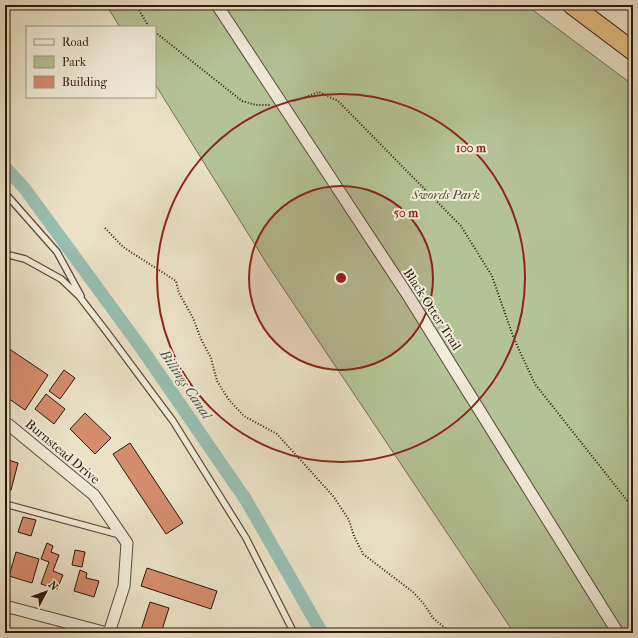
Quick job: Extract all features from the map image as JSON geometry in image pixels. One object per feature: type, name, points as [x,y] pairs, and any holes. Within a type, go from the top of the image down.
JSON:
[{"type":"highway","points":[[572,5],[633,51]]},
{"type":"street","name":"Black Otter Trail","points":[[217,5],[410,297],[618,633]]},
{"type":"street","name":"Burnstead Drive","points":[[5,423],[94,495],[125,539]]},
{"type":"street","points":[[5,606],[108,633],[124,586],[125,539]]},
{"type":"lane","points":[[5,193],[57,252],[87,306]]},
{"type":"lane","points":[[5,254],[25,259],[61,279],[87,306],[173,421],[246,538],[294,633]]},
{"type":"lane","points":[[5,504],[125,539]]},
{"type":"path","points":[[136,5],[148,26]]},
{"type":"path","points":[[156,33],[242,101],[256,106],[282,104],[319,92],[338,101],[461,226],[492,276],[514,339],[535,384],[633,508]]},
{"type":"path","points":[[105,228],[123,247],[176,281],[179,293],[193,318],[201,339],[211,358],[217,382],[229,400],[244,416],[277,434],[333,496],[349,520],[354,536],[364,554],[412,592],[424,604],[433,618],[451,633]]},
{"type":"green space","name":"Swords Park","points":[[106,5],[526,5],[633,85],[633,633],[514,633],[267,264],[156,86],[156,26],[119,26]]},
{"type":"building","points":[[5,346],[48,375],[25,410],[5,396]]},
{"type":"building","points":[[64,370],[75,378],[60,399],[49,391]]},
{"type":"building","points":[[46,394],[65,409],[54,424],[35,409]]},
{"type":"building","points":[[85,413],[111,438],[95,454],[70,429]]},
{"type":"building","points":[[130,443],[183,523],[166,534],[113,454]]},
{"type":"building","points":[[5,459],[18,463],[11,490],[5,488]]},
{"type":"building","points":[[23,517],[36,520],[31,536],[18,532]]},
{"type":"building","points":[[47,543],[53,546],[51,552],[59,555],[53,571],[63,575],[57,589],[41,584],[49,562],[41,559]]},
{"type":"building","points":[[75,550],[85,552],[82,567],[72,565]]},
{"type":"building","points":[[16,552],[39,559],[32,583],[9,576]]},
{"type":"building","points":[[5,556],[9,558],[5,575]]},
{"type":"building","points":[[147,568],[217,591],[211,609],[141,586]]},
{"type":"building","points":[[80,570],[87,573],[86,578],[99,581],[94,597],[74,591]]},
{"type":"building","points":[[150,602],[169,608],[161,633],[140,633]]},
{"type":"waterway","name":"Billings Canal","points":[[5,167],[25,189],[142,349],[246,500],[322,633]]}]
